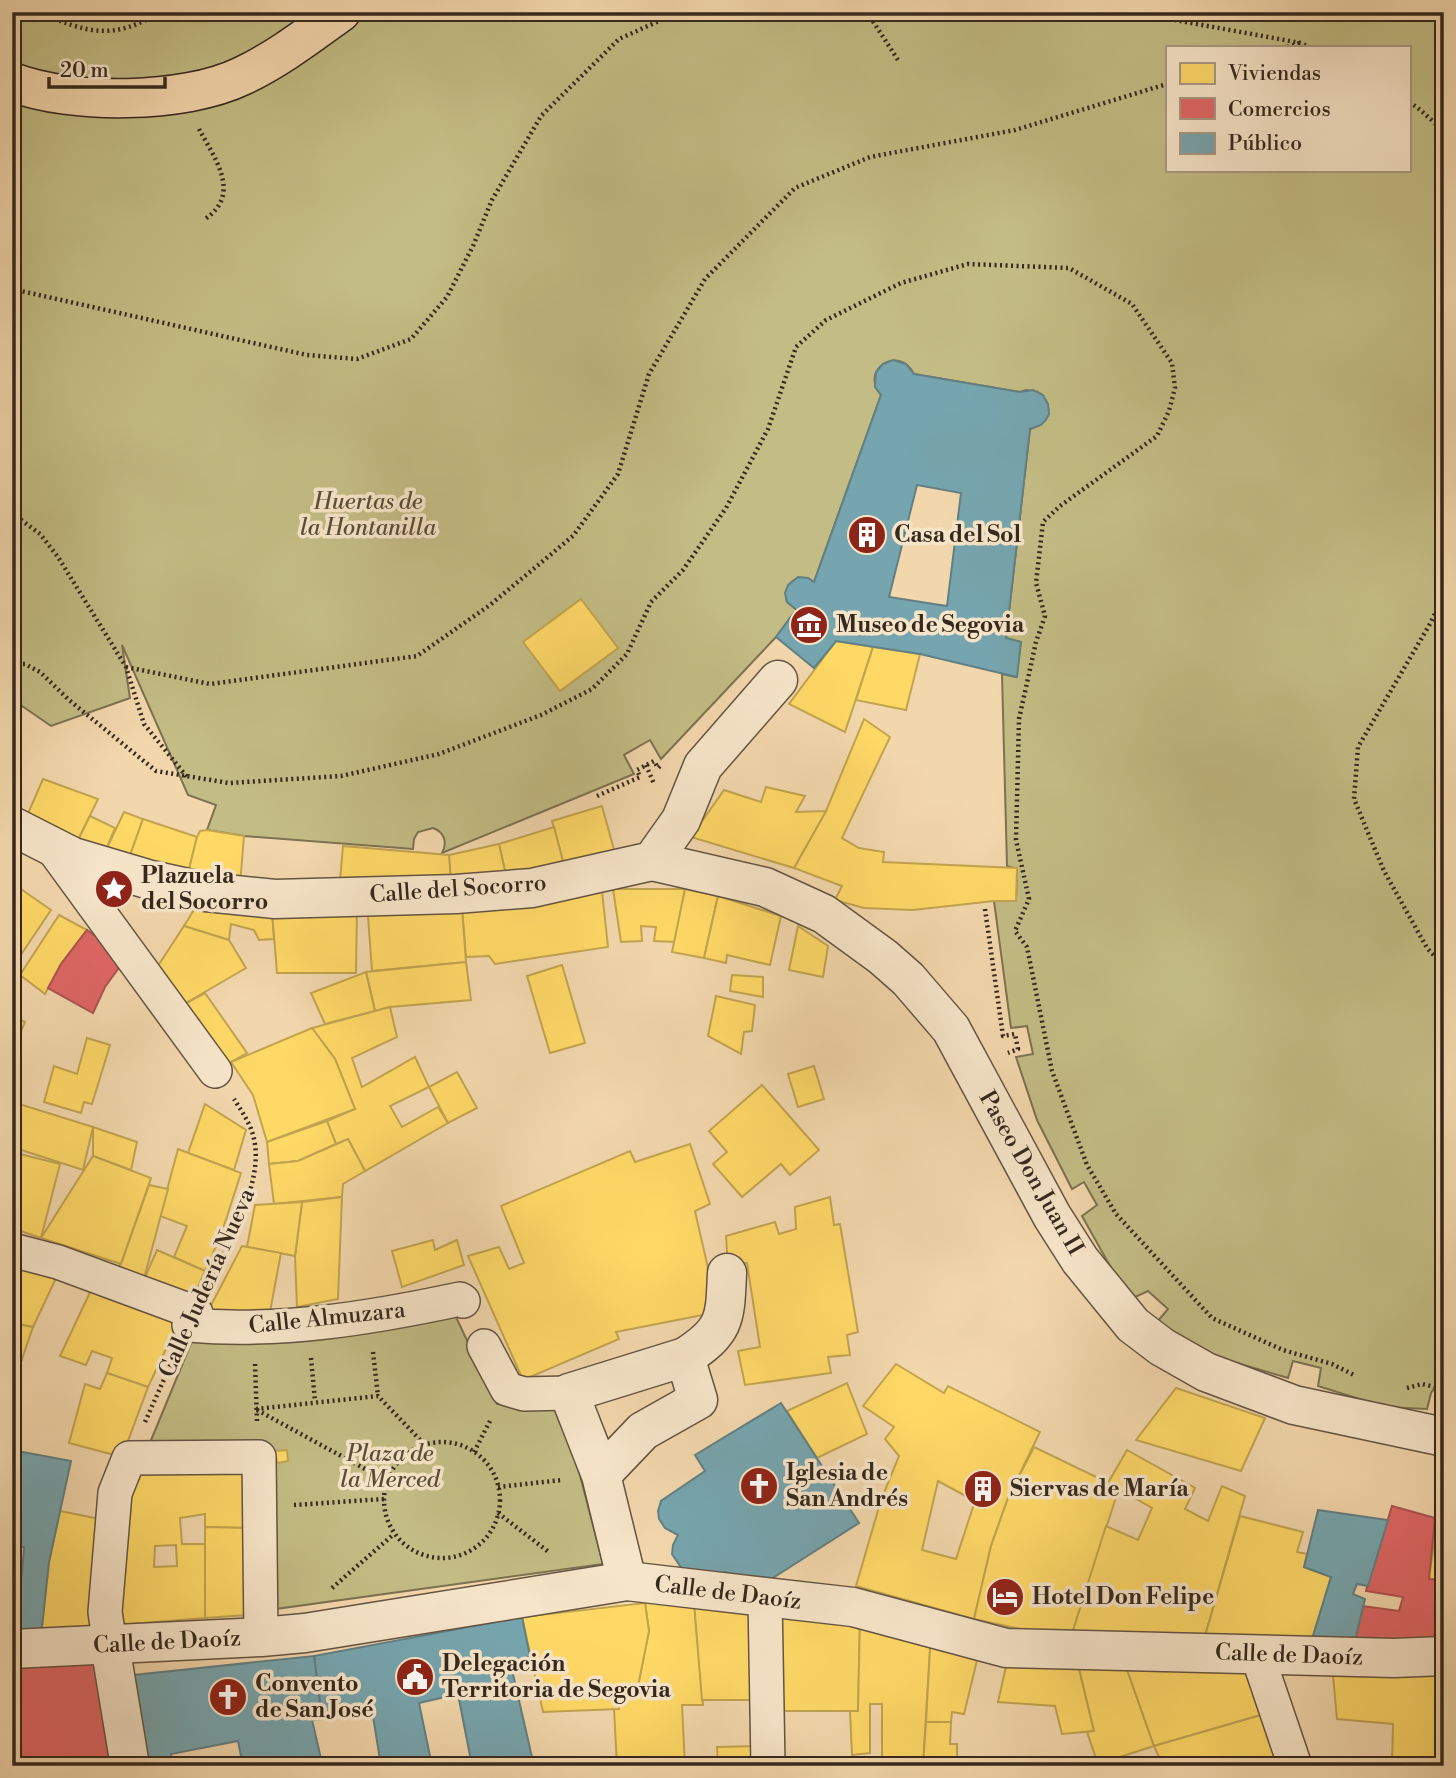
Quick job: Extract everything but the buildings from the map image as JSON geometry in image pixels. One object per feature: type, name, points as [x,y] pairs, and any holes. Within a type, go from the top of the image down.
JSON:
[{"type":"main road","points":[[12,82],[79,97],[165,96],[197,90],[240,77],[283,54],[341,12]]},
{"type":"street","points":[[652,861],[681,820],[703,766],[778,680]]},
{"type":"street","points":[[26,840],[215,1071]]},
{"type":"street","name":"Calle del Socorro","points":[[26,840],[73,858],[146,879],[206,892],[275,899],[456,894],[533,888],[652,861]]},
{"type":"street","name":"Paseo Don Juan II","points":[[652,861],[765,887],[824,914],[908,979],[951,1029],[1052,1216],[1080,1260],[1133,1325],[1161,1347],[1206,1372],[1294,1405],[1444,1437]]},
{"type":"street","name":"Calle Almuzara","points":[[12,1250],[58,1262],[192,1319],[226,1328],[323,1323],[393,1314],[460,1299],[463,1301]]},
{"type":"street","points":[[484,1346],[507,1389],[524,1394],[569,1393],[684,1357],[709,1341],[719,1329],[725,1310],[727,1273]]},
{"type":"street","points":[[601,1475],[643,1431],[698,1399],[684,1357]]},
{"type":"street","points":[[569,1393],[601,1475],[627,1581]]},
{"type":"street","points":[[130,1766],[105,1612],[115,1493],[129,1458],[258,1457],[261,1637]]},
{"type":"street","name":"Calle de Daoíz","points":[[12,1649],[261,1637],[356,1625],[627,1581],[853,1607],[1006,1648],[1394,1658],[1444,1656]]},
{"type":"street","points":[[765,1598],[768,1766]]},
{"type":"street","points":[[1257,1654],[1295,1766]]},
{"type":"path","points":[[39,12],[77,29],[102,32],[127,26],[160,12]]},
{"type":"path","points":[[12,289],[307,355],[357,359],[411,339],[447,297],[473,246],[492,200],[541,116],[618,39],[680,12]]},
{"type":"path","points":[[867,12],[898,60]]},
{"type":"path","points":[[1131,12],[1307,46]]},
{"type":"path","points":[[1290,46],[1300,43]]},
{"type":"path","points":[[126,667],[210,684],[417,656],[491,605],[573,536],[618,474],[649,374],[705,279],[795,188],[870,157],[1015,130],[1166,84]]},
{"type":"path","points":[[1410,103],[1444,131]]},
{"type":"path","points":[[197,125],[219,168],[225,188],[223,201],[216,211],[205,219]]},
{"type":"path","points":[[12,664],[25,664],[40,672],[69,700],[156,771],[187,778],[229,783],[341,776],[439,754],[541,715],[592,689],[627,654],[651,602],[683,570],[726,508],[768,429],[796,347],[826,320],[901,283],[968,264],[1069,268],[1132,304],[1172,363],[1175,388],[1169,411],[1157,436],[1060,506],[1044,523],[1036,583],[1045,617],[1036,642],[1019,719],[1016,840],[1028,899],[1015,931],[1027,947],[1052,1071],[1087,1165],[1116,1214],[1212,1318],[1283,1350],[1332,1364],[1366,1381]]},
{"type":"path","points":[[12,513],[40,534],[58,558],[126,667],[144,724],[187,778]]},
{"type":"path","points":[[1444,594],[1358,747],[1354,799],[1384,871],[1426,948],[1444,965]]},
{"type":"path","points":[[646,765],[652,779]]},
{"type":"path","points":[[1005,1044],[1017,1042]]},
{"type":"path","name":"Calle Judería Nueva","points":[[129,1458],[255,1177],[254,1139],[247,1120],[215,1071]]},
{"type":"path","points":[[310,1347],[315,1401]]},
{"type":"path","points":[[255,1363],[256,1409]]},
{"type":"path","points":[[1400,1390],[1422,1384],[1444,1389]]},
{"type":"path","points":[[256,1409],[378,1396],[425,1445]]},
{"type":"path","points":[[256,1409],[387,1481]]},
{"type":"path","points":[[442,1442],[458,1444],[474,1452],[494,1473],[500,1500],[498,1513],[492,1530],[481,1543],[467,1553],[450,1558],[434,1558],[419,1553],[405,1545],[394,1534],[386,1517],[384,1499],[387,1481],[396,1465],[408,1453],[425,1445],[442,1442]]},
{"type":"path","points":[[498,1488],[601,1475]]},
{"type":"path","points":[[259,1508],[384,1499]]},
{"type":"path","points":[[498,1513],[552,1554]]},
{"type":"path","points":[[324,1594],[394,1534]]},
{"type":"green space","name":"Huertas de la Hontanilla","points":[[12,12],[1444,12],[1444,1375],[1431,1393],[1427,1409],[1385,1407],[1318,1386],[1321,1368],[1293,1361],[1288,1378],[1196,1351],[1156,1323],[1168,1309],[1148,1291],[1131,1299],[1119,1282],[1082,1216],[1097,1205],[1084,1182],[1072,1189],[1037,1120],[1016,1057],[1033,1054],[1027,1026],[1011,1028],[994,901],[1016,900],[1017,869],[1007,866],[1002,674],[1016,677],[1021,642],[1006,638],[1030,429],[1042,423],[1048,413],[1047,402],[1038,392],[1020,392],[914,374],[905,363],[897,361],[883,364],[875,379],[881,395],[814,582],[802,578],[789,585],[787,602],[798,611],[776,637],[661,759],[650,740],[624,755],[634,774],[442,853],[444,838],[433,828],[418,832],[413,849],[244,836],[207,830],[216,805],[188,795],[122,645],[130,698],[51,726],[12,699]]},
{"type":"green space","name":"Plaza de la Merced","points":[[455,1315],[497,1404],[561,1402],[603,1564],[268,1610],[265,1445],[147,1450],[194,1336]]},
{"type":"place","name":"Casa del Sol","points":[[867,535]]},
{"type":"place","name":"Museo de Segovia","points":[[809,625]]},
{"type":"place","name":"Plazuela del Socorro","points":[[114,889]]},
{"type":"place","name":"Iglesia de San Andrés","points":[[759,1486]]},
{"type":"place","name":"Siervas de María","points":[[983,1489]]},
{"type":"place","name":"Hotel Don Felipe","points":[[1005,1597]]},
{"type":"place","name":"Delegación Territoria de Segovia","points":[[415,1677]]},
{"type":"place","name":"Convento de San José","points":[[228,1697]]}]
